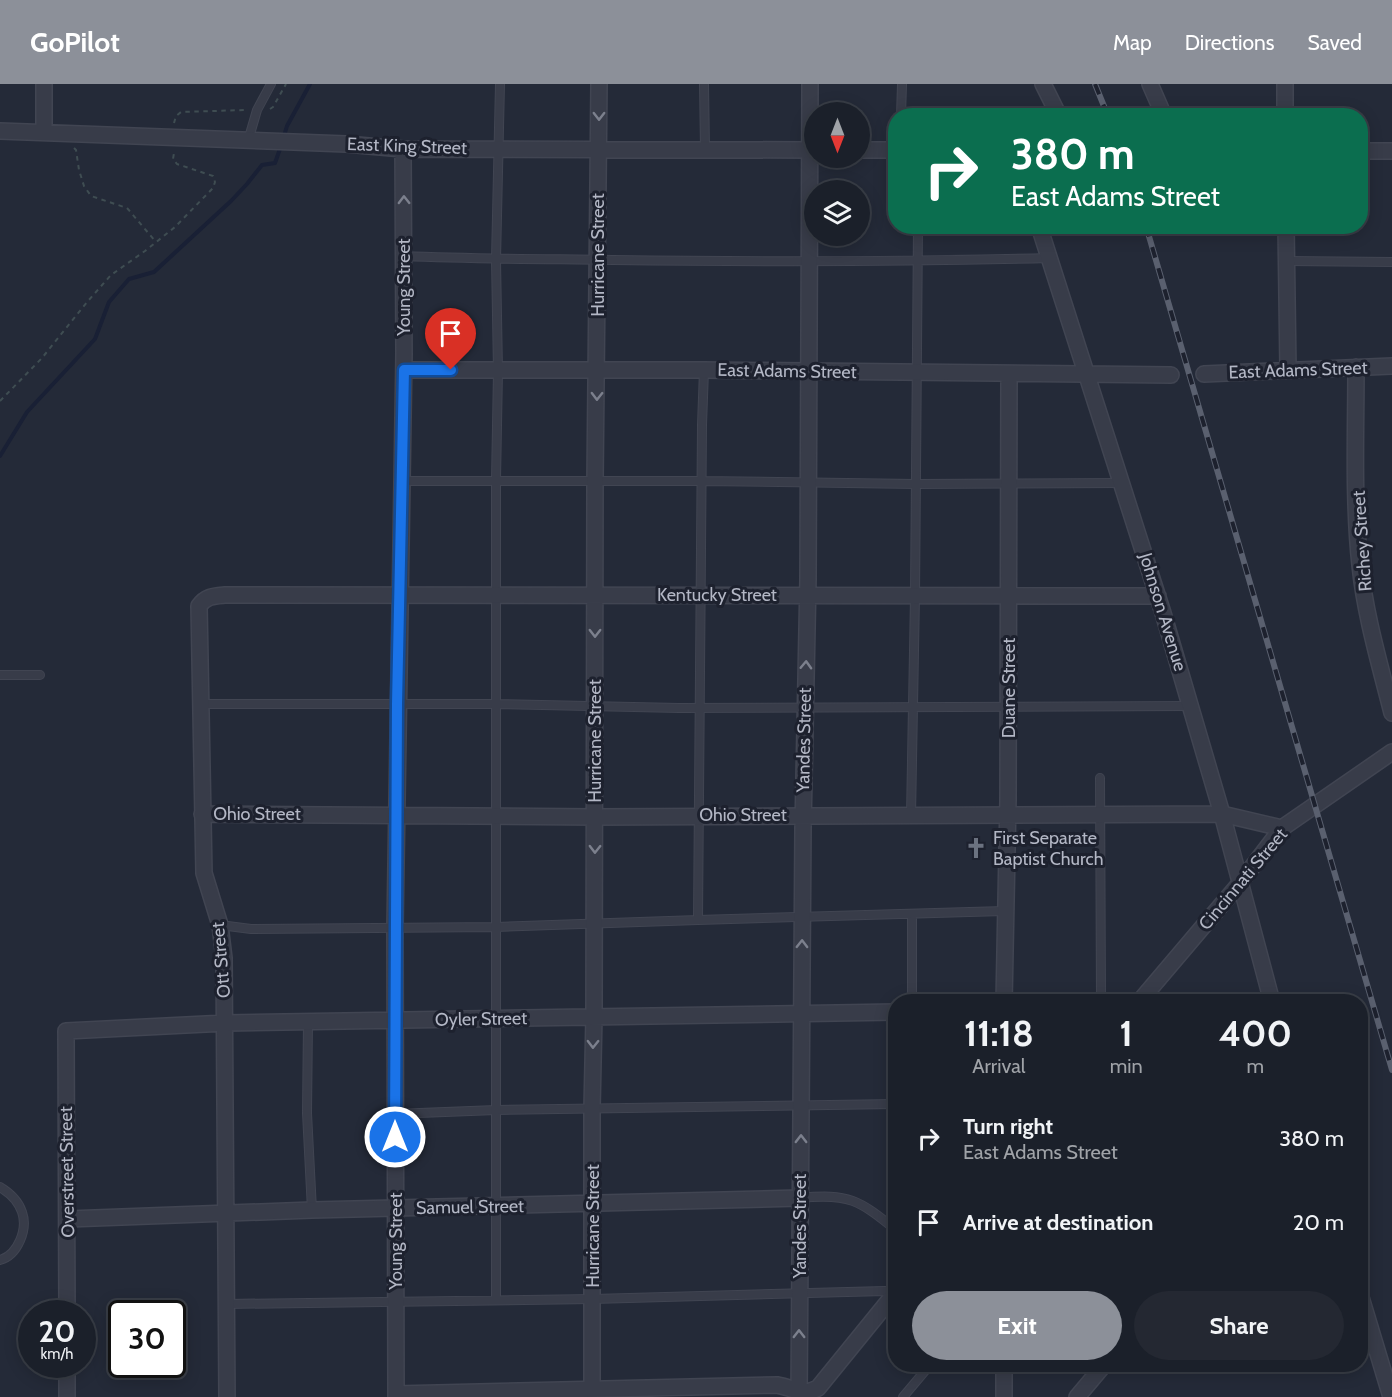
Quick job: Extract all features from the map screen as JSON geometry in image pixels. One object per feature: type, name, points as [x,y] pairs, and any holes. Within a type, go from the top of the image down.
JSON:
[{"type":"street","points":[[44,84],[44,133]]},
{"type":"street","name":"Hurricane Street","points":[[593,1393],[595,482],[600,84]]},
{"type":"street","name":"Yandes Street","points":[[810,84],[811,102]]},
{"type":"street","points":[[1043,84],[1055,108]]},
{"type":"street","points":[[1150,84],[1160,108]]},
{"type":"street","points":[[1285,84],[1285,108]]},
{"type":"street","name":"East King Street","points":[[0,131],[346,144],[403,149],[804,150]]},
{"type":"street","name":"Young Street","points":[[396,1396],[395,928],[404,370],[403,149]]},
{"type":"street","points":[[870,150],[888,150]]},
{"type":"street","points":[[1368,151],[1392,151]]},
{"type":"street","name":"Yandes Street","points":[[799,1395],[803,815],[808,596],[808,371],[812,168]]},
{"type":"street","name":"Johnson Avenue","points":[[1042,234],[1158,596],[1222,814],[1270,994]]},
{"type":"street","points":[[1286,234],[1288,369]]},
{"type":"street","name":"East Adams Street","points":[[1204,374],[1392,366]]},
{"type":"street","name":"Richey Street","points":[[1356,367],[1360,566],[1371,627],[1392,713]]},
{"type":"street","name":"East Adams Street","points":[[404,370],[704,370],[1171,375]]},
{"type":"street","name":"Duane Street","points":[[1004,994],[1009,708],[1009,374]]},
{"type":"street","name":"Kentucky Street","points":[[277,596],[496,594],[1158,596]]},
{"type":"street","name":"Ott Street","points":[[227,1397],[224,958],[220,925],[204,873],[199,606],[203,600],[210,597],[277,596]]},
{"type":"street","name":"Cincinnati Street","points":[[1146,994],[1240,883],[1282,828],[1392,752]]},
{"type":"street","name":"Ohio Street","points":[[202,814],[595,817],[1222,814],[1282,828]]},
{"type":"street","name":"Oyler Street","points":[[66,1031],[226,1023],[888,1012]]},
{"type":"street","name":"Overstreet Street","points":[[66,1031],[68,1300]]},
{"type":"street","name":"Samuel Street","points":[[68,1219],[312,1210],[800,1198]]},
{"type":"street","points":[[396,1396],[593,1393],[777,1385],[789,1387],[799,1395],[818,1388],[888,1303]]},
{"type":"street","points":[[1368,1321],[1391,1397]]},
{"type":"street","points":[[1004,1372],[1004,1397]]},
{"type":"street","points":[[1077,1397],[1098,1372]]},
{"type":"street","points":[[67,1378],[67,1397]]},
{"type":"lane","points":[[251,141],[257,110],[270,84]]},
{"type":"lane","points":[[496,1299],[498,370],[496,260],[500,84]]},
{"type":"lane","points":[[704,84],[705,149]]},
{"type":"lane","points":[[901,108],[902,84]]},
{"type":"lane","points":[[911,816],[918,234]]},
{"type":"lane","points":[[404,256],[496,260],[918,262],[1050,258]]},
{"type":"lane","points":[[1287,261],[1392,262]]},
{"type":"lane","points":[[698,920],[704,370]]},
{"type":"lane","points":[[402,481],[1122,483]]},
{"type":"lane","points":[[0,675],[40,675]]},
{"type":"lane","points":[[201,704],[496,704],[701,708],[1190,706]]},
{"type":"lane","points":[[1100,778],[1101,994]]},
{"type":"lane","points":[[220,925],[251,929],[496,927],[1004,911]]},
{"type":"lane","points":[[912,915],[912,994]]},
{"type":"lane","points":[[308,1022],[307,1113],[312,1210]]},
{"type":"lane","points":[[394,1114],[496,1110],[888,1104]]},
{"type":"lane","points":[[0,1187],[13,1195],[23,1213],[23,1232],[18,1245],[8,1258],[0,1260]]},
{"type":"lane","points":[[800,1198],[836,1197],[856,1200],[888,1224]]},
{"type":"lane","points":[[227,1304],[888,1292]]},
{"type":"lane","points":[[903,1397],[924,1372]]},
{"type":"path","points":[[0,401],[42,358],[111,275],[156,242],[200,203],[213,188],[215,182],[209,173],[175,162],[174,122],[181,112],[272,109],[286,84]]},
{"type":"path","points":[[73,148],[76,150],[84,186],[91,196],[127,208],[156,242]]},
{"type":"waterway","points":[[283,139],[287,126],[310,84]]},
{"type":"waterway","points":[[0,456],[27,412],[95,339],[109,302],[129,279],[154,272],[231,201],[262,165],[275,163],[281,146]]},
{"type":"railway","points":[[1095,84],[1105,108]]},
{"type":"railway","points":[[1148,234],[1392,1070]]},
{"type":"place","name":"First Separate Baptist Church","points":[[976,848]]},
{"type":"route","points":[[395,1137],[398,612],[404,370],[451,370]]}]
